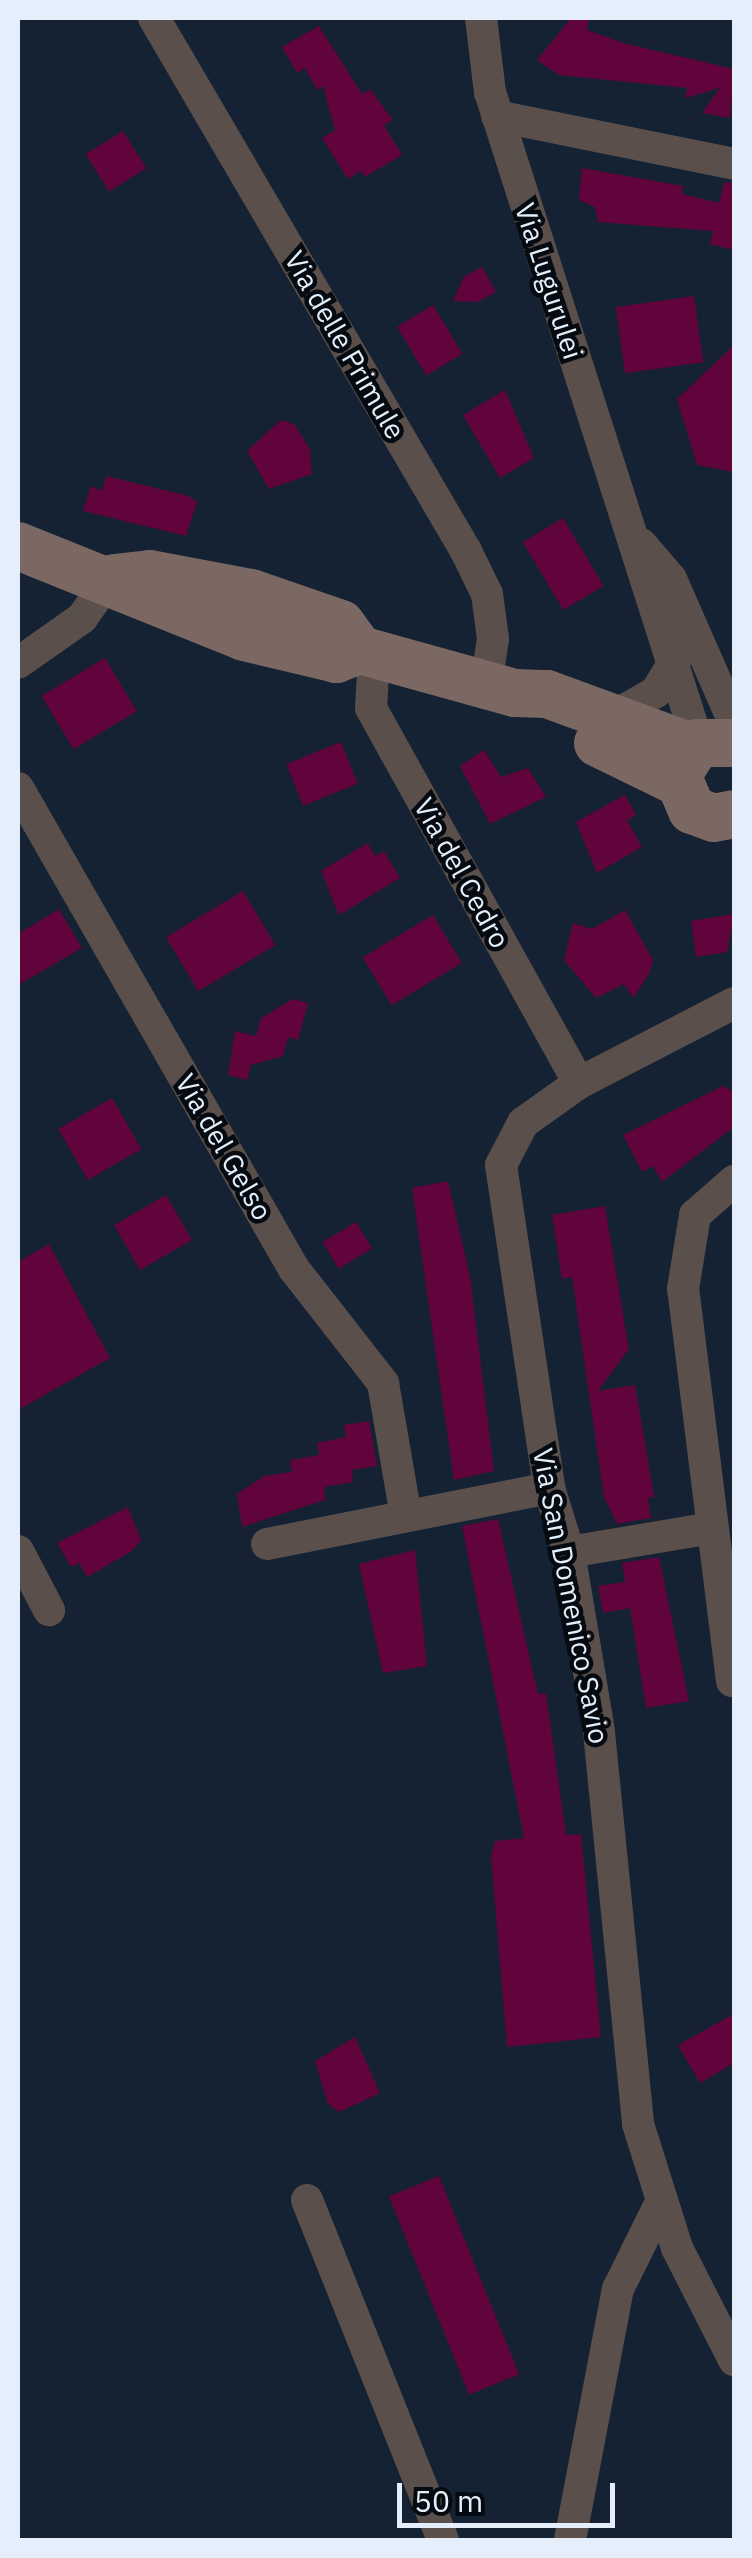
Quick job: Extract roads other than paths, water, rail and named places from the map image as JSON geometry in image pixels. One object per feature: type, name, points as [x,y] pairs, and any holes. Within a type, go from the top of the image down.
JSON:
[{"type":"main road","points":[[18,546],[110,578],[150,574],[252,593],[340,624],[367,653],[500,689],[546,694],[606,720],[706,751]]},
{"type":"main road","points":[[500,689],[548,723],[706,751]]},
{"type":"main road","points":[[706,751],[692,810],[733,817]]},
{"type":"street","name":"Via delle Primule","points":[[154,18],[466,550],[491,624],[500,689]]},
{"type":"street","name":"Via Lugurulei","points":[[480,18],[497,116],[638,540],[648,596],[676,659],[706,751]]},
{"type":"street","points":[[497,116],[734,164]]},
{"type":"street","name":"Via Lugurulei","points":[[638,540],[671,580],[732,718],[706,751]]},
{"type":"street","points":[[18,663],[82,618],[110,578]]},
{"type":"street","name":"Via del Cedro","points":[[367,653],[371,708],[579,1083]]},
{"type":"street","points":[[606,720],[656,692],[676,659]]},
{"type":"street","name":"Via del Gelso","points":[[18,788],[294,1269],[383,1384],[404,1511]]},
{"type":"street","name":"Via San Domenico Savio","points":[[734,1003],[579,1083],[523,1122],[501,1165],[549,1488],[569,1552],[599,1732],[638,2124],[660,2204],[734,2360]]},
{"type":"street","points":[[732,1681],[712,1528],[685,1248],[696,1215],[734,1181]]},
{"type":"street","points":[[267,1544],[404,1511],[549,1488]]},
{"type":"street","points":[[569,1552],[712,1528]]},
{"type":"street","points":[[18,1552],[48,1610]]},
{"type":"street","points":[[307,2200],[444,2540]]},
{"type":"street","points":[[570,2540],[618,2290],[660,2204]]}]
